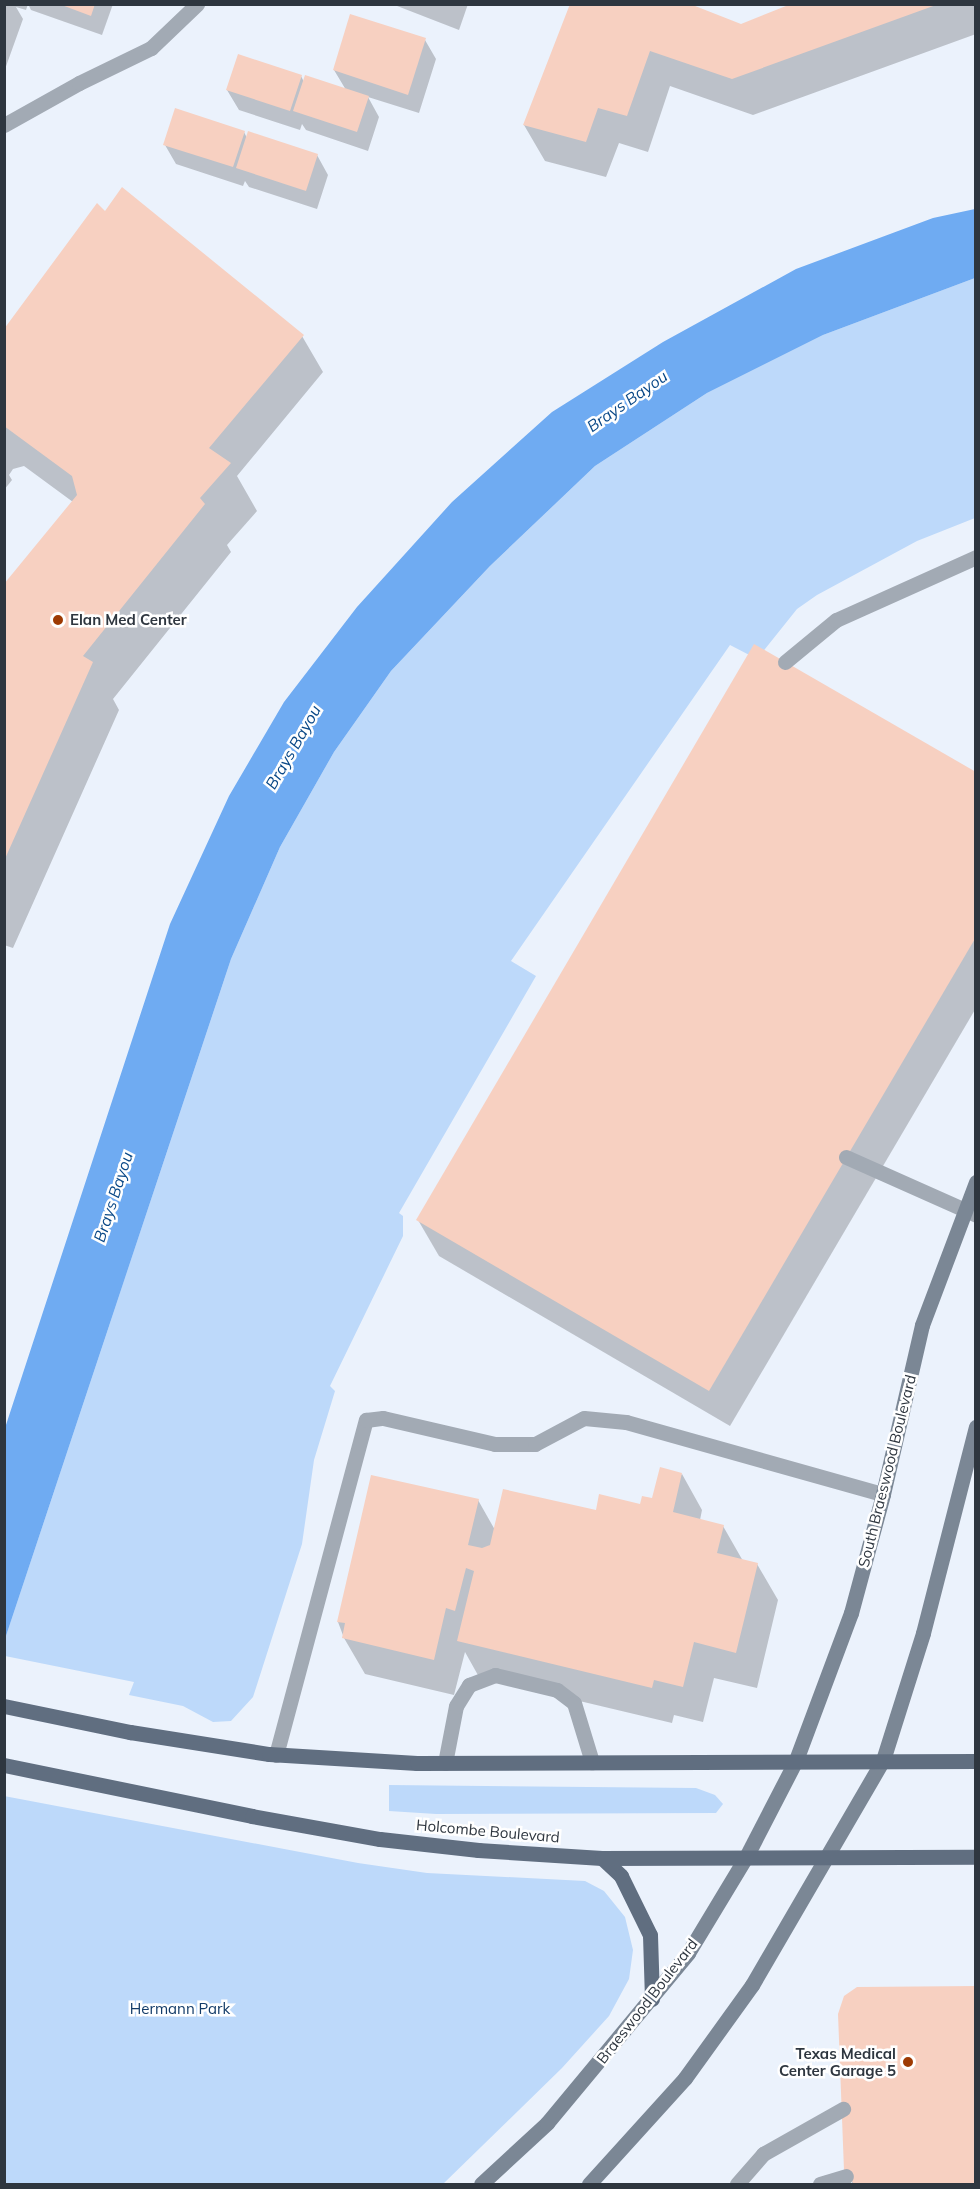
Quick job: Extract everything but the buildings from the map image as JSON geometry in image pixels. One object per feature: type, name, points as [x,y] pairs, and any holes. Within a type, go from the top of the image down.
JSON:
[{"type":"main road","name":"South Braeswood Boulevard","points":[[796,1760],[851,1613],[883,1494],[922,1325],[968,1214],[975,1182]]},
{"type":"main road","points":[[589,2184],[690,2071],[752,1985],[830,1856],[883,1760],[926,1622],[975,1427]]},
{"type":"main road","points":[[4,1706],[130,1732],[276,1755],[444,1763],[975,1761]]},
{"type":"main road","name":"Braeswood Boulevard","points":[[481,2184],[547,2123],[688,1953],[746,1857],[796,1760]]},
{"type":"main road","name":"Holcombe Boulevard","points":[[4,1765],[114,1789],[380,1839],[602,1858],[975,1857]]},
{"type":"main road","points":[[602,1858],[621,1876],[650,1935],[651,1999]]},
{"type":"street","points":[[4,125],[151,48],[197,4]]},
{"type":"street","points":[[785,662],[836,620],[975,557]]},
{"type":"street","points":[[957,566],[975,565]]},
{"type":"street","points":[[846,1157],[968,1214]]},
{"type":"street","points":[[276,1755],[366,1420],[382,1418],[495,1444],[535,1444],[584,1418],[626,1422],[883,1494]]},
{"type":"street","points":[[444,1763],[456,1706],[469,1685],[495,1675],[557,1690],[574,1703],[592,1762]]},
{"type":"street","points":[[737,2184],[763,2154],[843,2109]]},
{"type":"street","points":[[820,2184],[846,2176]]},
{"type":"green space","points":[[975,278],[975,518],[917,541],[817,595],[797,609],[757,659],[730,645],[511,961],[536,976],[399,1213],[403,1216],[403,1236],[330,1386],[335,1391],[314,1460],[302,1544],[253,1697],[231,1721],[213,1722],[183,1706],[129,1695],[134,1682],[5,1656],[5,1639],[231,959],[280,847],[334,752],[391,671],[490,566],[595,466],[707,393],[823,335]]},
{"type":"green space","points":[[389,1785],[696,1788],[715,1795],[723,1804],[716,1813],[436,1814],[389,1811]]},
{"type":"green space","name":"Hermann Park","points":[[4,1796],[358,1863],[427,1873],[585,1881],[604,1891],[625,1917],[633,1950],[629,1979],[609,2016],[562,2068],[443,2184],[5,2184]]},
{"type":"water","name":"Brays Bayou","points":[[975,209],[975,278],[823,335],[707,393],[595,466],[490,566],[391,671],[334,752],[280,847],[231,959],[5,1639],[5,1428],[170,924],[229,796],[284,702],[357,607],[452,502],[552,412],[663,342],[796,269],[933,218]]},
{"type":"place","name":"Elan Med Center","points":[[58,620]]},
{"type":"place","name":"Texas Medical Center Garage 5","points":[[908,2062]]}]
